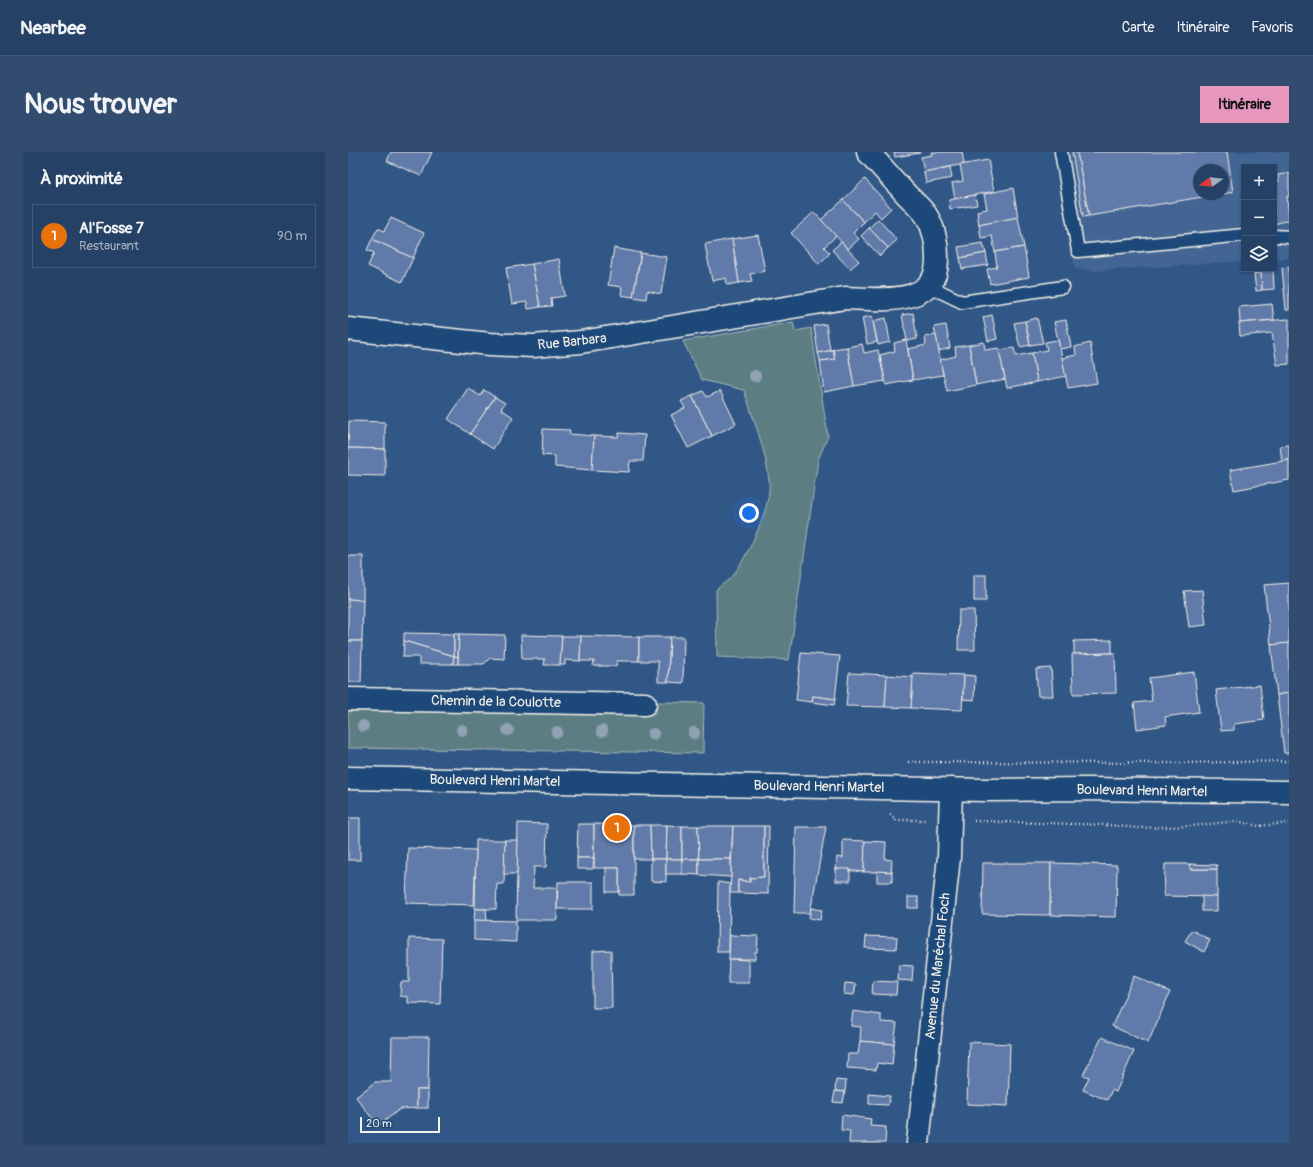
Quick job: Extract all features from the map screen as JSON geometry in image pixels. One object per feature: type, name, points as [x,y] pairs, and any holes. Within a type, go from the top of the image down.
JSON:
[{"type":"street","points":[[868,152],[926,215],[934,231],[937,246],[938,265],[935,276],[929,286]]},
{"type":"street","name":"Rue Barbara","points":[[348,329],[490,344],[533,346],[581,342],[845,298],[902,298],[918,294],[929,286]]},
{"type":"street","name":"Chemin de la Coulotte","points":[[348,699],[645,704]]},
{"type":"street","name":"Boulevard Henri Martel","points":[[348,778],[951,789],[1289,792]]},
{"type":"street","name":"Avenue du Maréchal Foch","points":[[918,1143],[949,857],[951,789]]},
{"type":"lane","points":[[1061,152],[1078,251],[1241,235]]},
{"type":"lane","points":[[1277,236],[1289,237]]},
{"type":"lane","points":[[929,286],[962,302],[1063,287]]},
{"type":"path","points":[[864,787],[896,820],[1048,822],[1138,828],[1192,826],[1237,821],[1258,826],[1289,823]]},
{"type":"shaded area","points":[[1054,152],[1289,152],[1289,258],[1277,259],[1277,164],[1241,164],[1241,261],[1095,271],[1075,269]]},
{"type":"green space","points":[[793,322],[795,331],[811,328],[828,436],[818,460],[789,660],[717,657],[716,590],[734,574],[752,542],[767,503],[769,481],[762,446],[744,390],[702,380],[683,341]]},
{"type":"green space","points":[[657,702],[704,703],[703,753],[348,748],[348,708],[656,714]]},
{"type":"building","points":[[391,152],[432,152],[421,176],[387,161]]},
{"type":"building","points":[[894,152],[920,152],[920,153],[895,157]]},
{"type":"building","points":[[931,152],[962,152],[964,164],[924,172],[921,157],[932,155]]},
{"type":"building","points":[[1072,152],[1077,152],[1089,216],[1083,217]]},
{"type":"building","points":[[1077,152],[1227,152],[1229,164],[1193,164],[1193,199],[1089,216]]},
{"type":"building","points":[[988,160],[994,191],[955,199],[952,183],[963,181],[960,165]]},
{"type":"building","points":[[1229,165],[1233,192],[1229,193]]},
{"type":"building","points":[[950,167],[952,178],[926,183],[924,172]]},
{"type":"building","points":[[1289,173],[1289,196],[1287,196],[1289,220],[1277,223],[1277,181],[1279,181],[1278,175]]},
{"type":"building","points":[[865,179],[891,208],[881,218],[875,211],[864,222],[843,200]]},
{"type":"building","points":[[1013,188],[1018,217],[979,225],[977,211],[987,209],[984,194]]},
{"type":"building","points":[[975,195],[977,205],[950,209],[949,200]]},
{"type":"building","points":[[843,200],[864,222],[853,233],[859,239],[848,249],[821,220]]},
{"type":"building","points":[[814,212],[836,236],[824,247],[830,253],[819,264],[791,233]]},
{"type":"building","points":[[1018,217],[1024,247],[995,252],[992,236],[981,238],[979,225]]},
{"type":"building","points":[[391,218],[424,233],[413,258],[372,239],[378,228],[384,231]]},
{"type":"building","points":[[878,219],[897,240],[888,248],[869,228]]},
{"type":"building","points":[[869,228],[888,248],[880,256],[861,236]]},
{"type":"building","points":[[758,235],[765,271],[750,274],[752,281],[739,283],[732,239]]},
{"type":"building","points":[[372,239],[413,258],[402,282],[368,266],[374,253],[367,250]]},
{"type":"building","points":[[732,239],[739,283],[727,285],[726,278],[712,281],[705,244]]},
{"type":"building","points":[[841,242],[859,261],[850,269],[832,250]]},
{"type":"building","points":[[983,243],[986,253],[960,258],[958,247]]},
{"type":"building","points":[[1024,247],[1029,277],[990,284],[987,269],[997,267],[995,252]]},
{"type":"building","points":[[614,248],[641,253],[633,297],[621,295],[622,287],[608,285]]},
{"type":"building","points":[[641,253],[667,257],[661,294],[647,291],[646,299],[633,297]]},
{"type":"building","points":[[986,253],[988,265],[962,269],[960,258]]},
{"type":"building","points":[[559,259],[565,296],[551,298],[552,306],[540,307],[532,264]]},
{"type":"building","points":[[532,264],[540,307],[528,309],[527,302],[512,304],[506,268]]},
{"type":"building","points":[[1289,267],[1289,310],[1286,310],[1282,268]]},
{"type":"building","points":[[1254,272],[1273,272],[1274,289],[1262,290],[1261,273],[1254,274]]},
{"type":"building","points":[[1261,273],[1262,290],[1256,291],[1254,274]]},
{"type":"building","points":[[1272,304],[1274,320],[1240,323],[1239,307]]},
{"type":"building","points":[[913,313],[917,339],[907,341],[902,315]]},
{"type":"building","points":[[992,315],[997,339],[988,341],[983,317]]},
{"type":"building","points":[[872,316],[877,342],[867,344],[862,318]]},
{"type":"building","points":[[886,318],[890,342],[878,345],[873,321]]},
{"type":"building","points":[[1037,318],[1043,343],[1030,345],[1025,321]]},
{"type":"building","points":[[1289,319],[1289,364],[1277,365],[1272,333],[1240,336],[1239,323]]},
{"type":"building","points":[[1066,320],[1071,347],[1060,349],[1054,322]]},
{"type":"building","points":[[1025,321],[1030,345],[1020,347],[1014,323]]},
{"type":"building","points":[[826,324],[830,350],[833,350],[818,353],[814,326]]},
{"type":"building","points":[[946,325],[950,348],[939,351],[934,327]]},
{"type":"building","points":[[936,335],[943,375],[913,380],[908,349],[926,345],[925,337]]},
{"type":"building","points":[[906,340],[913,380],[886,385],[880,355],[895,351],[894,343]]},
{"type":"building","points":[[1058,340],[1066,376],[1037,382],[1032,353],[1047,350],[1045,342]]},
{"type":"building","points":[[984,342],[985,350],[999,348],[1005,379],[976,385],[969,345]]},
{"type":"building","points":[[1090,343],[1097,383],[1068,388],[1062,358],[1076,355],[1075,347]]},
{"type":"building","points":[[862,344],[864,353],[878,350],[885,381],[854,386],[847,347]]},
{"type":"building","points":[[969,345],[976,385],[947,391],[940,360],[956,356],[955,347]]},
{"type":"building","points":[[847,347],[854,386],[824,392],[820,361],[835,359],[833,349]]},
{"type":"building","points":[[1014,348],[1016,356],[1032,353],[1037,382],[1007,388],[999,350]]},
{"type":"building","points":[[833,350],[835,359],[820,361],[818,353]]},
{"type":"building","points":[[468,388],[480,396],[484,390],[495,397],[470,434],[448,419]]},
{"type":"building","points":[[703,391],[707,397],[720,391],[736,424],[712,436],[692,396]]},
{"type":"building","points":[[692,396],[712,436],[688,448],[671,415],[685,408],[681,401]]},
{"type":"building","points":[[495,397],[505,403],[501,409],[513,417],[493,449],[470,434]]},
{"type":"building","points":[[349,421],[385,422],[385,449],[348,448]]},
{"type":"building","points":[[543,429],[570,430],[569,434],[594,436],[592,470],[555,467],[555,456],[542,455]]},
{"type":"building","points":[[619,433],[645,435],[643,461],[630,461],[629,472],[592,470],[594,436],[618,437]]},
{"type":"building","points":[[1289,445],[1289,460],[1282,461],[1280,446]]},
{"type":"building","points":[[348,448],[385,449],[385,476],[348,475]]},
{"type":"building","points":[[1289,460],[1289,480],[1234,490],[1230,470]]},
{"type":"building","points":[[348,556],[363,556],[363,600],[348,599]]},
{"type":"building","points":[[974,575],[986,575],[986,601],[974,601]]},
{"type":"building","points":[[1289,583],[1289,643],[1271,645],[1264,585]]},
{"type":"building","points":[[1202,590],[1206,625],[1189,627],[1184,591]]},
{"type":"building","points":[[348,599],[363,600],[362,641],[348,641]]},
{"type":"building","points":[[959,610],[974,610],[975,650],[958,650]]},
{"type":"building","points":[[404,633],[454,634],[454,656],[404,641]]},
{"type":"building","points":[[454,634],[459,634],[458,657],[454,656]]},
{"type":"building","points":[[459,634],[505,635],[504,659],[490,658],[484,664],[458,664]]},
{"type":"building","points":[[521,635],[562,636],[560,665],[544,665],[545,659],[522,659]]},
{"type":"building","points":[[562,636],[581,636],[580,661],[565,660],[565,665],[560,665]]},
{"type":"building","points":[[581,636],[639,637],[639,661],[617,661],[616,666],[593,666],[594,661],[580,661]]},
{"type":"building","points":[[639,637],[670,637],[668,682],[658,682],[658,661],[639,661]]},
{"type":"building","points":[[670,637],[684,637],[683,683],[668,682]]},
{"type":"building","points":[[1112,640],[1112,653],[1074,654],[1074,641]]},
{"type":"building","points":[[348,641],[362,641],[361,682],[348,682]]},
{"type":"building","points":[[404,641],[454,656],[453,664],[419,664],[419,657],[403,657]]},
{"type":"building","points":[[1289,643],[1289,693],[1277,695],[1271,645]]},
{"type":"building","points":[[801,653],[840,656],[835,699],[813,696],[812,702],[796,700]]},
{"type":"building","points":[[1115,653],[1116,693],[1073,694],[1072,654]]},
{"type":"building","points":[[454,656],[458,657],[458,664],[453,664]]},
{"type":"building","points":[[1051,668],[1053,696],[1038,696],[1036,669]]},
{"type":"building","points":[[1194,672],[1199,712],[1165,717],[1166,725],[1137,729],[1134,703],[1152,701],[1149,678]]},
{"type":"building","points":[[849,673],[887,675],[885,707],[846,706]]},
{"type":"building","points":[[913,673],[964,675],[962,710],[911,708]]},
{"type":"building","points":[[887,675],[913,677],[911,708],[885,707]]},
{"type":"building","points":[[964,675],[975,676],[974,700],[963,699]]},
{"type":"building","points":[[1260,685],[1264,720],[1234,724],[1234,730],[1221,731],[1216,690]]},
{"type":"building","points":[[1289,693],[1289,753],[1284,753],[1277,695]]},
{"type":"building","points":[[813,696],[835,699],[834,705],[812,702]]},
{"type":"building","points":[[348,818],[360,818],[360,860],[348,860]]},
{"type":"building","points":[[518,823],[547,824],[546,867],[534,867],[533,888],[557,888],[557,920],[516,920]]},
{"type":"building","points":[[578,824],[594,824],[594,858],[577,858]]},
{"type":"building","points":[[594,824],[634,825],[634,895],[619,895],[619,868],[594,868]]},
{"type":"building","points":[[634,825],[650,825],[651,859],[634,859]]},
{"type":"building","points":[[650,825],[667,825],[666,859],[651,859]]},
{"type":"building","points":[[667,825],[682,826],[682,859],[666,859]]},
{"type":"building","points":[[682,826],[698,826],[699,859],[682,859]]},
{"type":"building","points":[[698,826],[733,826],[731,859],[699,859]]},
{"type":"building","points":[[733,826],[764,826],[764,877],[750,878],[750,882],[738,880],[738,893],[730,893]]},
{"type":"building","points":[[764,826],[769,826],[768,894],[738,893],[738,880],[750,882],[750,878],[764,877]]},
{"type":"building","points":[[796,827],[826,827],[810,913],[794,913]]},
{"type":"building","points":[[476,840],[505,840],[504,884],[497,884],[496,909],[475,909]]},
{"type":"building","points":[[505,840],[518,840],[517,874],[504,874]]},
{"type":"building","points":[[843,840],[865,841],[864,872],[836,869],[837,857],[843,858]]},
{"type":"building","points":[[865,841],[886,842],[885,859],[892,860],[891,872],[864,872]]},
{"type":"building","points":[[408,848],[476,850],[474,905],[406,903]]},
{"type":"building","points":[[577,858],[594,858],[593,869],[577,869]]},
{"type":"building","points":[[651,859],[666,859],[666,882],[651,881]]},
{"type":"building","points":[[666,859],[682,859],[682,874],[666,874]]},
{"type":"building","points":[[682,859],[699,859],[699,875],[682,874]]},
{"type":"building","points":[[699,859],[731,859],[731,877],[699,875]]},
{"type":"building","points":[[983,863],[1051,863],[1050,915],[982,914]]},
{"type":"building","points":[[1051,863],[1117,865],[1116,917],[1050,915]]},
{"type":"building","points":[[1165,864],[1190,864],[1190,869],[1217,869],[1217,897],[1164,896]]},
{"type":"building","points":[[1190,864],[1217,865],[1217,869],[1190,869]]},
{"type":"building","points":[[606,868],[619,868],[619,892],[606,892]]},
{"type":"building","points":[[836,869],[850,869],[850,881],[836,881]]},
{"type":"building","points":[[892,870],[892,882],[877,882],[877,871],[891,872]]},
{"type":"building","points":[[558,882],[593,882],[593,909],[557,909]]},
{"type":"building","points":[[718,882],[730,884],[729,952],[717,952]]},
{"type":"building","points":[[1202,896],[1217,897],[1217,911],[1202,911]]},
{"type":"building","points":[[908,897],[918,897],[918,908],[908,908]]},
{"type":"building","points":[[811,908],[822,910],[820,920],[809,918]]},
{"type":"building","points":[[475,909],[486,909],[487,921],[474,920]]},
{"type":"building","points":[[474,920],[516,921],[516,942],[474,940]]},
{"type":"building","points":[[1192,930],[1210,940],[1204,952],[1185,941]]},
{"type":"building","points":[[730,935],[758,936],[755,959],[729,959]]},
{"type":"building","points":[[866,936],[897,937],[896,949],[865,948]]},
{"type":"building","points":[[409,938],[442,939],[440,1004],[408,1003],[408,997],[400,996],[401,982],[409,982]]},
{"type":"building","points":[[611,950],[612,1008],[593,1008],[593,951]]},
{"type":"building","points":[[729,959],[749,960],[749,983],[728,983]]},
{"type":"building","points":[[899,965],[913,966],[912,981],[898,980]]},
{"type":"building","points":[[1134,976],[1170,992],[1148,1043],[1112,1026]]},
{"type":"building","points":[[873,981],[897,982],[896,995],[872,994]]},
{"type":"building","points":[[845,983],[856,984],[854,995],[844,994]]},
{"type":"building","points":[[853,1011],[881,1015],[881,1022],[897,1023],[894,1044],[860,1041],[861,1027],[851,1026]]},
{"type":"building","points":[[392,1037],[429,1037],[428,1090],[417,1090],[417,1108],[400,1109],[378,1126],[356,1097],[375,1082],[391,1082]]},
{"type":"building","points":[[1102,1037],[1134,1051],[1116,1092],[1112,1090],[1107,1100],[1083,1090],[1089,1077],[1083,1075]]},
{"type":"building","points":[[860,1041],[894,1044],[892,1065],[877,1063],[876,1070],[847,1068],[848,1054],[858,1054]]},
{"type":"building","points":[[969,1042],[1010,1044],[1008,1106],[967,1104]]},
{"type":"building","points":[[836,1080],[846,1081],[845,1092],[835,1091]]},
{"type":"building","points":[[417,1090],[428,1090],[428,1108],[417,1108]]},
{"type":"building","points":[[835,1091],[845,1092],[843,1103],[833,1102]]},
{"type":"building","points":[[869,1094],[890,1096],[888,1105],[869,1104]]},
{"type":"building","points":[[842,1115],[871,1119],[870,1126],[886,1127],[885,1143],[849,1143],[850,1131],[841,1130]]},
{"type":"place","name":"Al'Fosse 7","points":[[617,828]]}]
